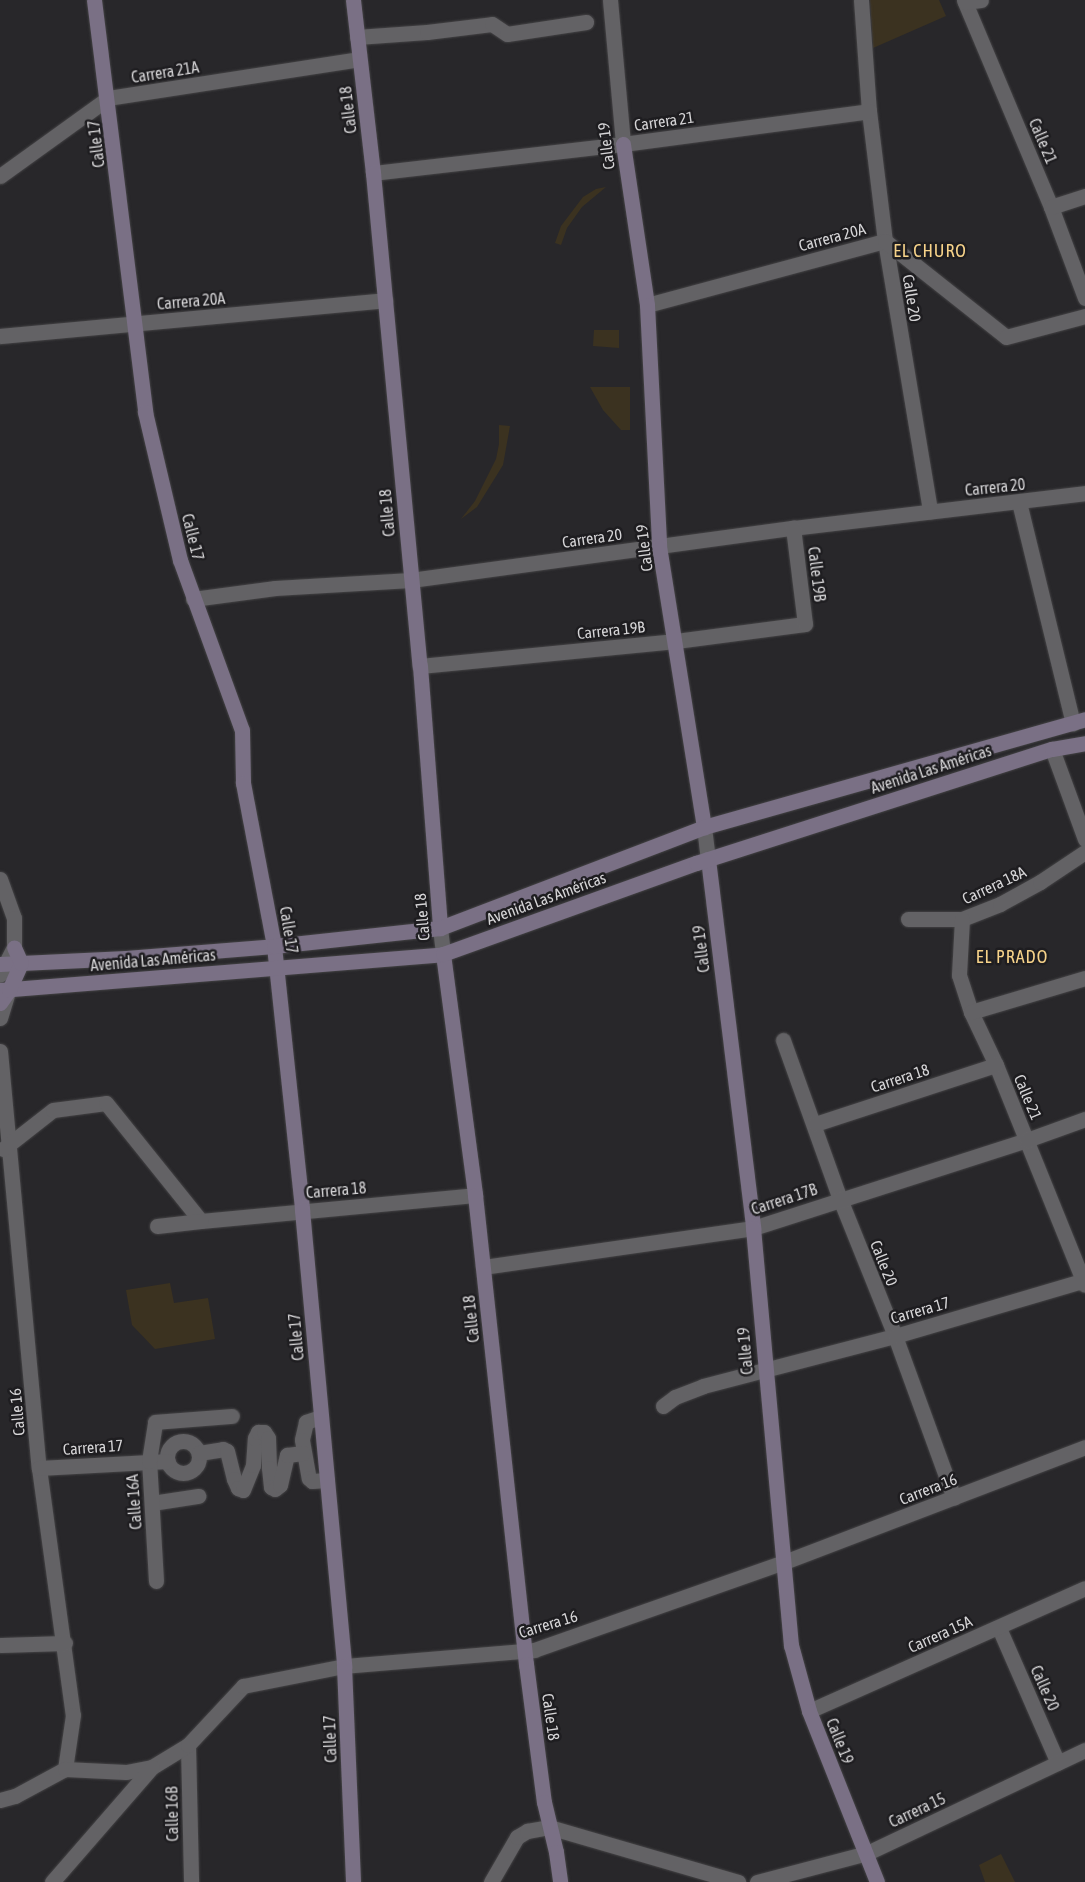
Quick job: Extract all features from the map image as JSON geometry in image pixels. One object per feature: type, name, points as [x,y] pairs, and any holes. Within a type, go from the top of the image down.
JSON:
[{"type":"street","name":"Calle 17","points":[[94,0],[108,98],[145,412],[180,560],[242,730],[244,783],[277,967],[302,1210],[344,1666],[353,1882]]},
{"type":"street","name":"Calle 18","points":[[353,0],[373,173],[420,666],[440,928],[475,1195],[525,1651],[549,1827],[556,1852],[560,1882]]},
{"type":"street","name":"Calle 19","points":[[610,0],[623,144],[647,305],[659,546],[676,641],[704,827],[753,1228],[764,1371],[791,1645],[809,1711],[877,1882]]},
{"type":"street","name":"Calle 20","points":[[861,0],[869,111],[885,241],[930,511]]},
{"type":"street","points":[[964,1],[981,0]]},
{"type":"street","name":"Calle 21","points":[[964,1],[1051,206],[1085,298]]},
{"type":"street","points":[[357,37],[427,32],[492,24],[506,34],[586,22]]},
{"type":"street","name":"Carrera 21A","points":[[0,176],[108,98],[360,59]]},
{"type":"street","name":"Carrera 21","points":[[373,173],[623,144],[869,111]]},
{"type":"street","points":[[1051,206],[1085,196]]},
{"type":"street","name":"Carrera 20A","points":[[647,305],[885,241],[1006,337],[1085,316]]},
{"type":"street","name":"Carrera 20A","points":[[0,336],[385,300]]},
{"type":"street","name":"Carrera 20","points":[[193,599],[275,588],[411,580],[793,528],[1085,493]]},
{"type":"street","points":[[1019,502],[1079,721]]},
{"type":"street","name":"Calle 19B","points":[[793,528],[805,624]]},
{"type":"street","name":"Carrera 19B","points":[[420,666],[676,641],[805,624]]},
{"type":"street","name":"Avenida Las Américas","points":[[2,967],[21,963],[126,958],[274,946],[440,928],[704,827],[1079,721]]},
{"type":"street","name":"Avenida Las Américas","points":[[4,990],[443,954],[708,859],[1052,749],[1085,743]]},
{"type":"street","points":[[1052,749],[1085,839]]},
{"type":"street","name":"Carrera 18A","points":[[908,919],[962,919],[1000,904],[1040,882],[1085,852]]},
{"type":"street","points":[[0,879],[14,918],[14,947],[21,963],[4,990],[0,1003]]},
{"type":"street","name":"Calle 21","points":[[962,919],[958,975],[971,1012],[996,1065],[1084,1282]]},
{"type":"street","points":[[2,967],[14,947]]},
{"type":"street","points":[[971,1012],[1085,978]]},
{"type":"street","points":[[0,1018],[4,990]]},
{"type":"street","name":"Calle 20","points":[[783,1040],[815,1124],[840,1199],[895,1336],[954,1498]]},
{"type":"street","name":"Calle 16","points":[[0,1051],[5,1148],[40,1468],[73,1714],[65,1769]]},
{"type":"street","name":"Carrera 18","points":[[815,1124],[996,1065]]},
{"type":"street","points":[[5,1148],[53,1110],[106,1103],[201,1221]]},
{"type":"street","name":"Carrera 17B","points":[[483,1267],[753,1228],[1027,1140],[1085,1119]]},
{"type":"street","name":"Carrera 18","points":[[157,1226],[302,1210],[475,1195]]},
{"type":"street","name":"Carrera 17","points":[[663,1406],[676,1397],[703,1386],[895,1336],[1084,1282]]},
{"type":"street","name":"Calle 16A","points":[[156,1581],[148,1461],[155,1422],[232,1416]]},
{"type":"street","points":[[321,1417],[306,1422],[302,1431],[303,1453],[309,1478],[312,1481],[327,1480]]},
{"type":"street","points":[[199,1453],[223,1449],[228,1451],[234,1479],[238,1488],[243,1490],[253,1465],[255,1438],[258,1432],[264,1432],[268,1438],[271,1487],[275,1489],[280,1485],[287,1455],[303,1453]]},
{"type":"street","points":[[180,1442],[192,1444],[199,1453],[198,1465],[188,1473],[175,1471],[168,1461],[170,1448],[180,1442]]},
{"type":"street","name":"Carrera 16","points":[[65,1769],[126,1772],[152,1767],[188,1745],[243,1686],[344,1666],[525,1651],[784,1562],[1085,1447]]},
{"type":"street","name":"Carrera 17","points":[[40,1468],[168,1461]]},
{"type":"street","points":[[152,1503],[198,1496]]},
{"type":"street","name":"Carrera 15A","points":[[809,1711],[999,1628],[1085,1588]]},
{"type":"street","name":"Calle 20","points":[[999,1628],[1058,1763]]},
{"type":"street","points":[[0,1645],[64,1644]]},
{"type":"street","name":"Calle 16B","points":[[188,1745],[191,1882]]},
{"type":"street","name":"Carrera 15","points":[[757,1882],[867,1853],[1085,1750]]},
{"type":"street","points":[[52,1882],[152,1767]]},
{"type":"street","points":[[0,1800],[15,1796],[65,1769]]},
{"type":"street","points":[[490,1882],[517,1837],[527,1831],[549,1827],[738,1882]]},
{"type":"shaded area","points":[[870,0],[939,0],[946,16],[873,48]]},
{"type":"shaded area","points":[[606,187],[582,207],[567,228],[561,245],[555,243],[561,226],[583,197],[596,189]]},
{"type":"shaded area","points":[[594,330],[619,330],[619,348],[593,346]]},
{"type":"shaded area","points":[[590,387],[630,387],[630,430],[621,430],[603,410]]},
{"type":"shaded area","points":[[499,425],[510,426],[503,465],[477,507],[461,519],[475,501],[496,459],[499,444]]},
{"type":"shaded area","points":[[170,1283],[174,1303],[208,1298],[215,1339],[155,1349],[132,1325],[126,1290]]},
{"type":"shaded area","points":[[1001,1854],[1015,1882],[985,1882],[979,1865]]},
{"type":"district","name":"EL CHURO","points":[[930,251]]},
{"type":"district","name":"EL PRADO","points":[[1012,957]]}]
